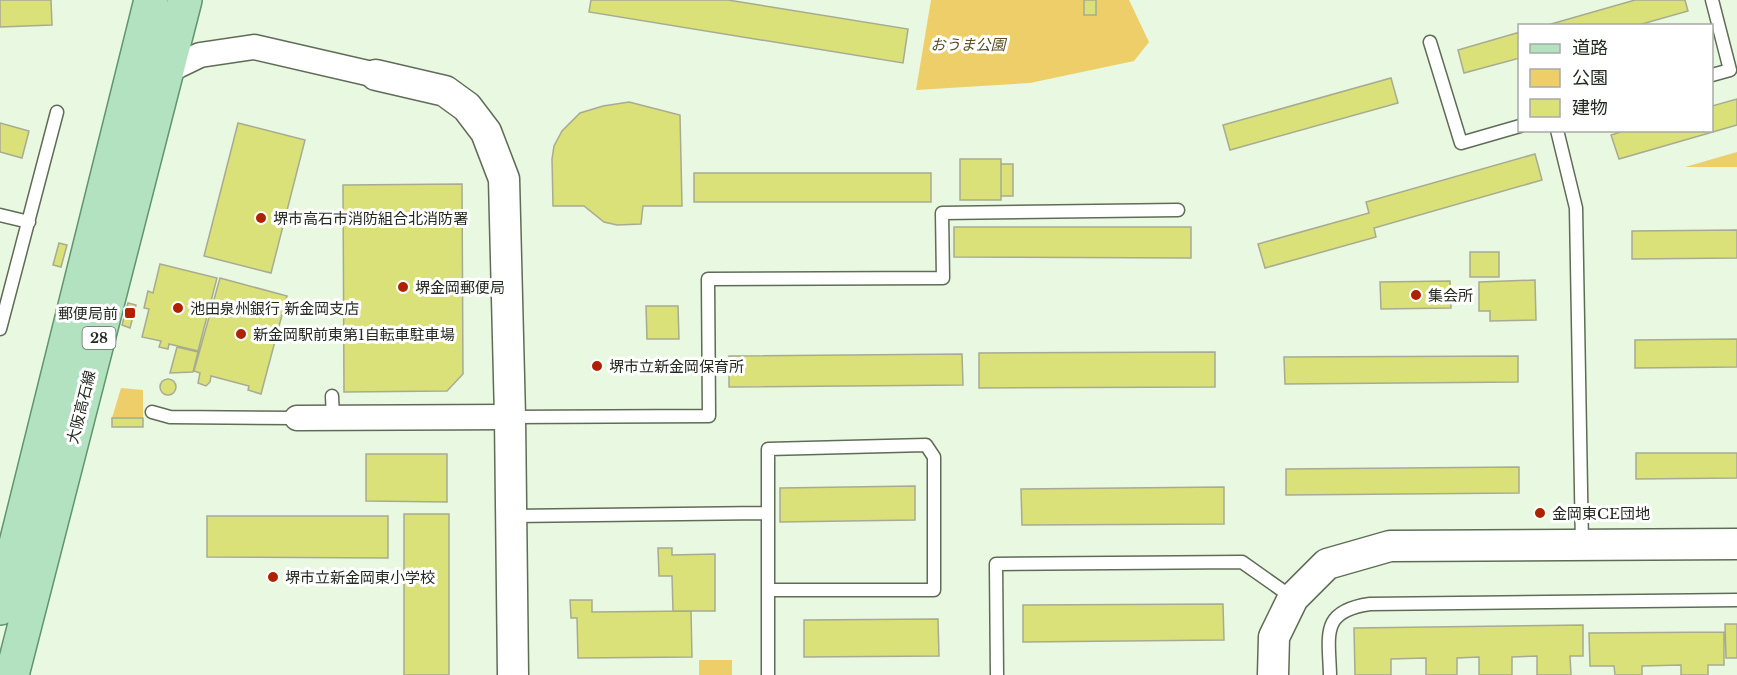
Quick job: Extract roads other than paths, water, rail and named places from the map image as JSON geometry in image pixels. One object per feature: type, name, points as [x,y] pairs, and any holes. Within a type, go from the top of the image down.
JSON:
[{"type":"main road","name":"大阪高石線","points":[[0,608],[151,0]]},
{"type":"main road","name":"大阪高石線","points":[[12,675],[185,0]]},
{"type":"street","points":[[166,71],[200,55],[254,46],[445,91],[467,106],[486,132],[504,179],[513,675]]},
{"type":"street","points":[[297,418],[333,407],[510,417]]},
{"type":"street","points":[[1273,675],[1274,637],[1293,598],[1327,564],[1390,546],[1737,544]]},
{"type":"lane","points":[[1712,0],[1730,70],[1713,75]]},
{"type":"lane","points":[[1430,42],[1461,143],[1518,127]]},
{"type":"lane","points":[[0,330],[57,112]]},
{"type":"lane","points":[[1557,132],[1576,208],[1582,546]]},
{"type":"lane","points":[[510,417],[709,416],[708,279],[943,278],[942,213],[1178,210]]},
{"type":"lane","points":[[0,215],[29,222]]},
{"type":"lane","points":[[152,412],[170,417],[297,418]]},
{"type":"lane","points":[[768,590],[934,590],[934,457],[926,444],[768,448],[766,513],[768,675]]},
{"type":"lane","points":[[511,516],[766,513]]},
{"type":"lane","points":[[997,675],[996,564],[1242,562],[1293,598]]},
{"type":"lane","points":[[1330,675],[1329,629],[1338,614],[1353,606],[1737,600]]},
{"type":"place","name":"堺市高石市消防組合北消防署","points":[[261,218]]},
{"type":"place","name":"堺金岡郵便局","points":[[403,287]]},
{"type":"place","name":"集会所","points":[[1416,295]]},
{"type":"place","name":"池田泉州銀行 新金岡支店","points":[[178,308]]},
{"type":"place","name":"郵便局前","points":[[130,313]]},
{"type":"place","name":"新金岡駅前東第1自転車駐車場","points":[[241,334]]},
{"type":"place","name":"堺市立新金岡保育所","points":[[597,366]]},
{"type":"place","name":"金岡東CE団地","points":[[1540,513]]},
{"type":"place","name":"堺市立新金岡東小学校","points":[[273,577]]},
{"type":"park label","name":"おうま公園","points":[[968,44]]}]
